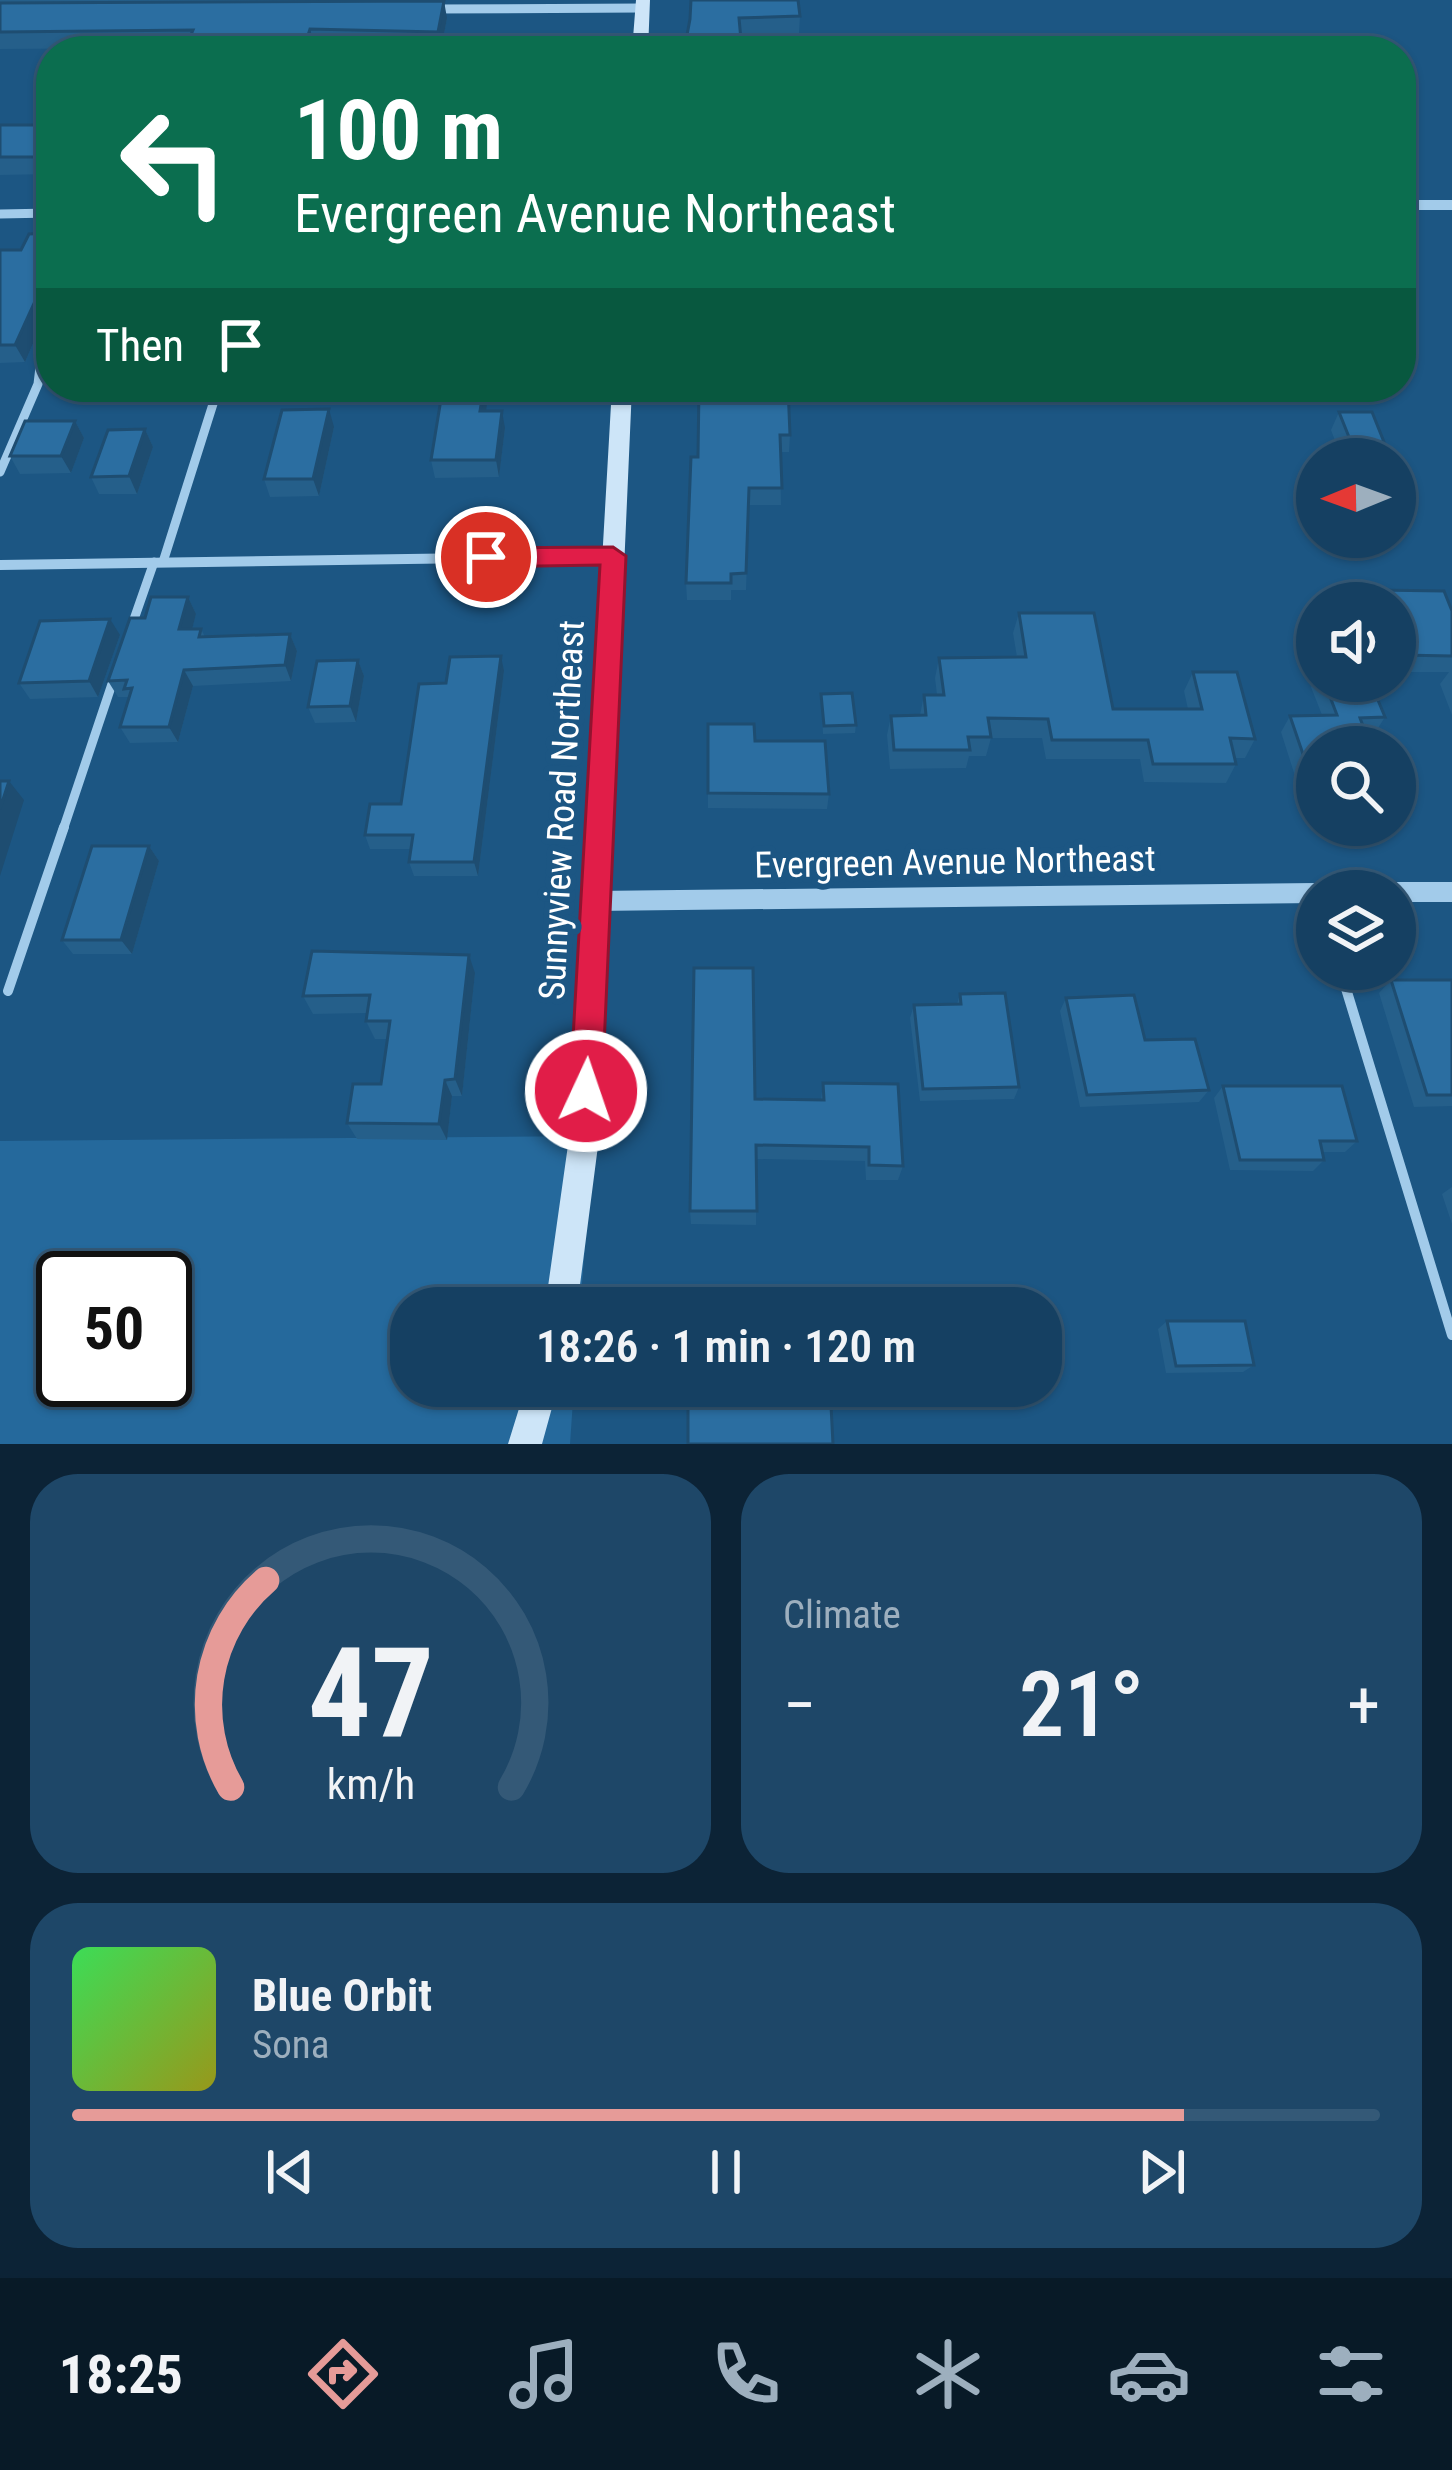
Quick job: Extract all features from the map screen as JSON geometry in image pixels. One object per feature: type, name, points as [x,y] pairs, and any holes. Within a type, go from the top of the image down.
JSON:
[{"type":"main road","points":[[641,36],[642,4]]},
{"type":"main road","name":"Sunnyview Road Northeast","points":[[564,1287],[584,1138],[621,402]]},
{"type":"main road","points":[[525,1444],[536,1407]]},
{"type":"street","points":[[428,9],[642,4]]},
{"type":"street","points":[[1416,205],[1452,205]]},
{"type":"street","points":[[0,214],[36,213]]},
{"type":"street","points":[[0,565],[613,556]]},
{"type":"street","points":[[1416,892],[1452,892]]},
{"type":"street","name":"Evergreen Avenue Northeast","points":[[594,901],[1296,893]]},
{"type":"lane","points":[[0,472],[36,390]]},
{"type":"lane","points":[[129,637],[213,404]]},
{"type":"lane","points":[[8,992],[121,659]]},
{"type":"lane","points":[[1346,990],[1452,1335]]},
{"type":"shaded area","points":[[594,1136],[582,1287],[390,1287],[390,1407],[573,1407],[570,1444],[0,1444],[0,1141]]},
{"type":"building","points":[[691,0],[798,0],[800,16],[739,18],[741,36],[687,36]]},
{"type":"building","points":[[444,1],[438,32],[310,29],[308,36],[190,36],[193,30],[0,32],[0,3]]},
{"type":"building","points":[[0,125],[36,125],[36,157],[0,157]]},
{"type":"building","points":[[29,234],[36,234],[36,299],[15,345],[0,345],[0,250],[21,250]]},
{"type":"building","points":[[441,402],[482,402],[480,411],[502,411],[496,460],[431,460]]},
{"type":"building","points":[[699,402],[789,402],[790,435],[780,435],[782,488],[749,488],[746,573],[731,574],[731,583],[686,583],[691,457],[698,457]]},
{"type":"building","points":[[329,409],[313,479],[264,479],[282,410]]},
{"type":"building","points":[[1339,412],[1372,412],[1382,438],[1349,438]]},
{"type":"building","points":[[25,421],[75,421],[61,456],[10,456]]},
{"type":"building","points":[[145,429],[129,476],[91,477],[108,430]]},
{"type":"building","points":[[1416,591],[1444,591],[1452,611],[1452,656],[1416,655]]},
{"type":"building","points":[[151,597],[188,597],[179,629],[201,629],[199,637],[290,634],[285,665],[184,670],[169,727],[120,727],[132,688],[124,689],[127,680],[108,681],[130,618],[145,618]]},
{"type":"building","points":[[1019,613],[1094,613],[1113,709],[1202,709],[1193,672],[1237,672],[1255,739],[1230,738],[1236,764],[1153,764],[1148,740],[1052,740],[1048,719],[988,718],[991,737],[968,737],[970,750],[894,750],[891,716],[926,715],[924,695],[944,695],[939,658],[1026,657]]},
{"type":"building","points":[[110,619],[89,681],[19,683],[40,621]]},
{"type":"building","points":[[501,656],[474,862],[409,862],[413,835],[365,835],[370,804],[401,804],[419,684],[446,683],[450,657]]},
{"type":"building","points":[[358,660],[350,706],[308,707],[317,661]]},
{"type":"building","points":[[852,693],[856,725],[824,726],[821,694]]},
{"type":"building","points":[[1332,702],[1379,702],[1385,717],[1360,718],[1363,726],[1296,726],[1296,734],[1290,716],[1337,715]]},
{"type":"building","points":[[708,724],[754,724],[755,741],[825,741],[829,794],[708,793]]},
{"type":"building","points":[[0,781],[9,781],[0,809]]},
{"type":"building","points":[[92,846],[149,846],[121,940],[62,940]]},
{"type":"building","points":[[312,951],[469,955],[455,1079],[445,1080],[439,1124],[347,1123],[353,1084],[381,1084],[390,1021],[366,1021],[370,995],[303,996]]},
{"type":"building","points":[[694,968],[753,968],[755,1099],[824,1100],[823,1083],[898,1084],[903,1166],[869,1165],[869,1147],[756,1145],[757,1211],[690,1211]]},
{"type":"building","points":[[1416,980],[1452,980],[1452,1095],[1427,1095],[1394,990],[1416,990]]},
{"type":"building","points":[[1005,993],[1019,1087],[923,1089],[914,1005],[961,1004],[960,994]]},
{"type":"building","points":[[1134,995],[1145,1040],[1195,1039],[1209,1090],[1087,1095],[1066,998]]},
{"type":"building","points":[[1223,1086],[1342,1086],[1357,1141],[1320,1141],[1324,1160],[1240,1160]]},
{"type":"building","points":[[1167,1321],[1245,1321],[1254,1365],[1176,1366]]},
{"type":"building","points":[[688,1407],[831,1407],[833,1444],[688,1444]]},
{"type":"route","points":[[486,557],[613,556],[586,1091]]}]
